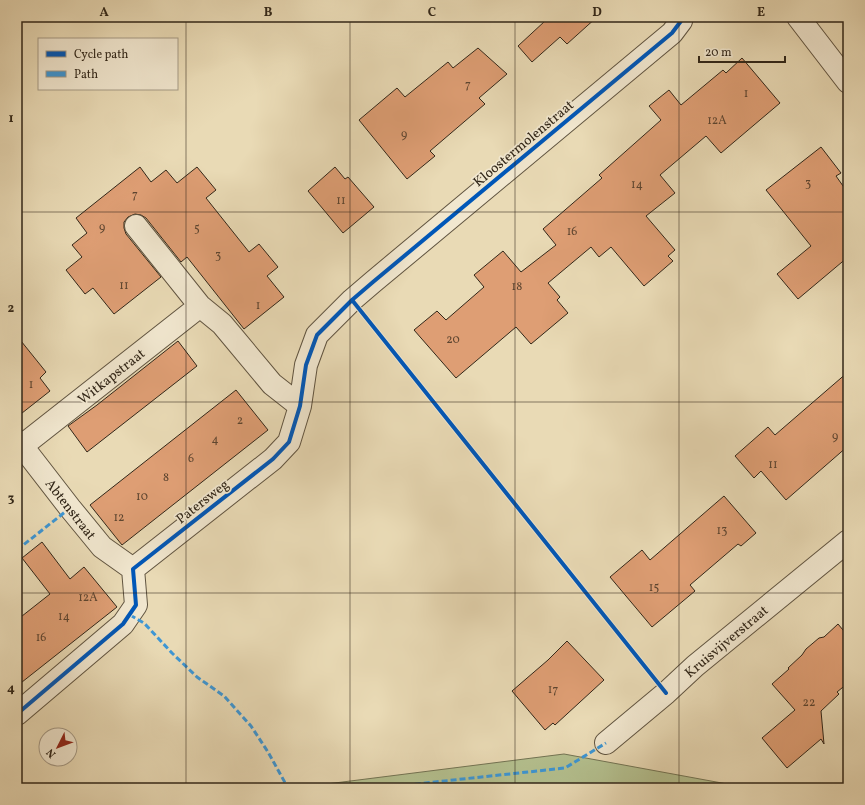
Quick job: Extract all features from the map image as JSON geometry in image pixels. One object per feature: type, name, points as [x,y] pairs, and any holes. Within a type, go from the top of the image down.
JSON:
[{"type":"street","name":"Kloostermolenstraat","points":[[373,282],[672,34],[682,17]]},
{"type":"street","points":[[798,17],[848,82]]},
{"type":"street","points":[[136,226],[200,306],[222,324],[272,384],[300,406]]},
{"type":"street","name":"Patersweg","points":[[133,569],[273,459],[289,442],[300,406],[306,365],[317,335],[352,300],[373,282]]},
{"type":"street","name":"Witkapstraat","points":[[20,444],[200,306]]},
{"type":"street","name":"Abtenstraat","points":[[20,444],[102,547],[133,569]]},
{"type":"street","name":"Kruisvijverstraat","points":[[606,743],[666,693],[695,666],[848,541]]},
{"type":"street","points":[[17,714],[123,624],[136,605],[133,569]]},
{"type":"green space","points":[[564,754],[749,788],[295,788]]},
{"type":"building","points":[[541,17],[597,17],[567,44],[560,37],[532,62],[518,46],[545,21]]},
{"type":"building","points":[[478,48],[507,74],[479,98],[485,104],[430,151],[435,156],[407,179],[359,120],[397,88],[405,97],[448,62],[453,68]]},
{"type":"building","points":[[742,58],[780,103],[721,153],[706,136],[660,175],[675,193],[646,216],[675,250],[668,256],[673,261],[644,286],[611,247],[599,257],[591,247],[548,283],[560,297],[557,300],[568,313],[531,344],[516,327],[456,378],[414,330],[437,311],[446,320],[484,287],[474,275],[503,251],[521,272],[556,245],[543,229],[602,178],[599,175],[661,120],[649,106],[669,90],[681,105],[723,70],[726,73]]},
{"type":"building","points":[[821,147],[841,173],[836,176],[848,193],[848,257],[798,299],[777,274],[811,246],[766,190]]},
{"type":"building","points":[[140,167],[151,182],[166,170],[177,183],[197,167],[216,190],[206,198],[249,252],[259,244],[278,267],[267,276],[284,297],[244,329],[187,257],[181,262],[146,218],[135,214],[128,217],[124,222],[126,234],[161,277],[114,314],[93,288],[85,294],[66,270],[82,257],[72,245],[87,233],[76,218]]},
{"type":"building","points":[[335,167],[345,179],[348,177],[374,207],[343,233],[308,191]]},
{"type":"building","points":[[17,336],[46,372],[40,378],[50,391],[17,417]]},
{"type":"building","points":[[178,341],[197,366],[87,452],[68,426]]},
{"type":"building","points":[[848,372],[848,446],[786,500],[761,471],[754,478],[735,456],[768,427],[775,435]]},
{"type":"building","points":[[236,390],[268,430],[122,545],[90,505]]},
{"type":"building","points":[[724,496],[756,533],[741,546],[738,544],[690,585],[695,591],[652,627],[610,577],[642,550],[650,560]]},
{"type":"building","points":[[42,542],[70,579],[84,567],[117,607],[17,686],[17,620],[50,594],[22,558]]},
{"type":"building","points":[[838,624],[848,636],[848,683],[837,692],[839,694],[821,711],[824,744],[821,739],[787,768],[762,738],[795,710],[772,684],[789,669],[788,668],[802,655],[806,649],[819,638],[824,637]]},
{"type":"building","points":[[567,641],[604,680],[555,725],[553,723],[545,730],[512,691],[548,660]]},
{"type":"marked path","points":[[17,550],[70,508]]},
{"type":"marked path","points":[[130,615],[144,623],[197,677],[224,696],[251,726],[268,752],[288,788]]},
{"type":"marked path","points":[[379,788],[565,768],[606,743]]},
{"type":"cycle path","points":[[17,714],[123,624],[136,605],[133,569],[273,459],[289,442],[300,406],[306,365],[317,335],[352,300],[373,282],[672,33],[681,21],[682,17]]},
{"type":"cycle path","points":[[352,300],[666,693]]}]
